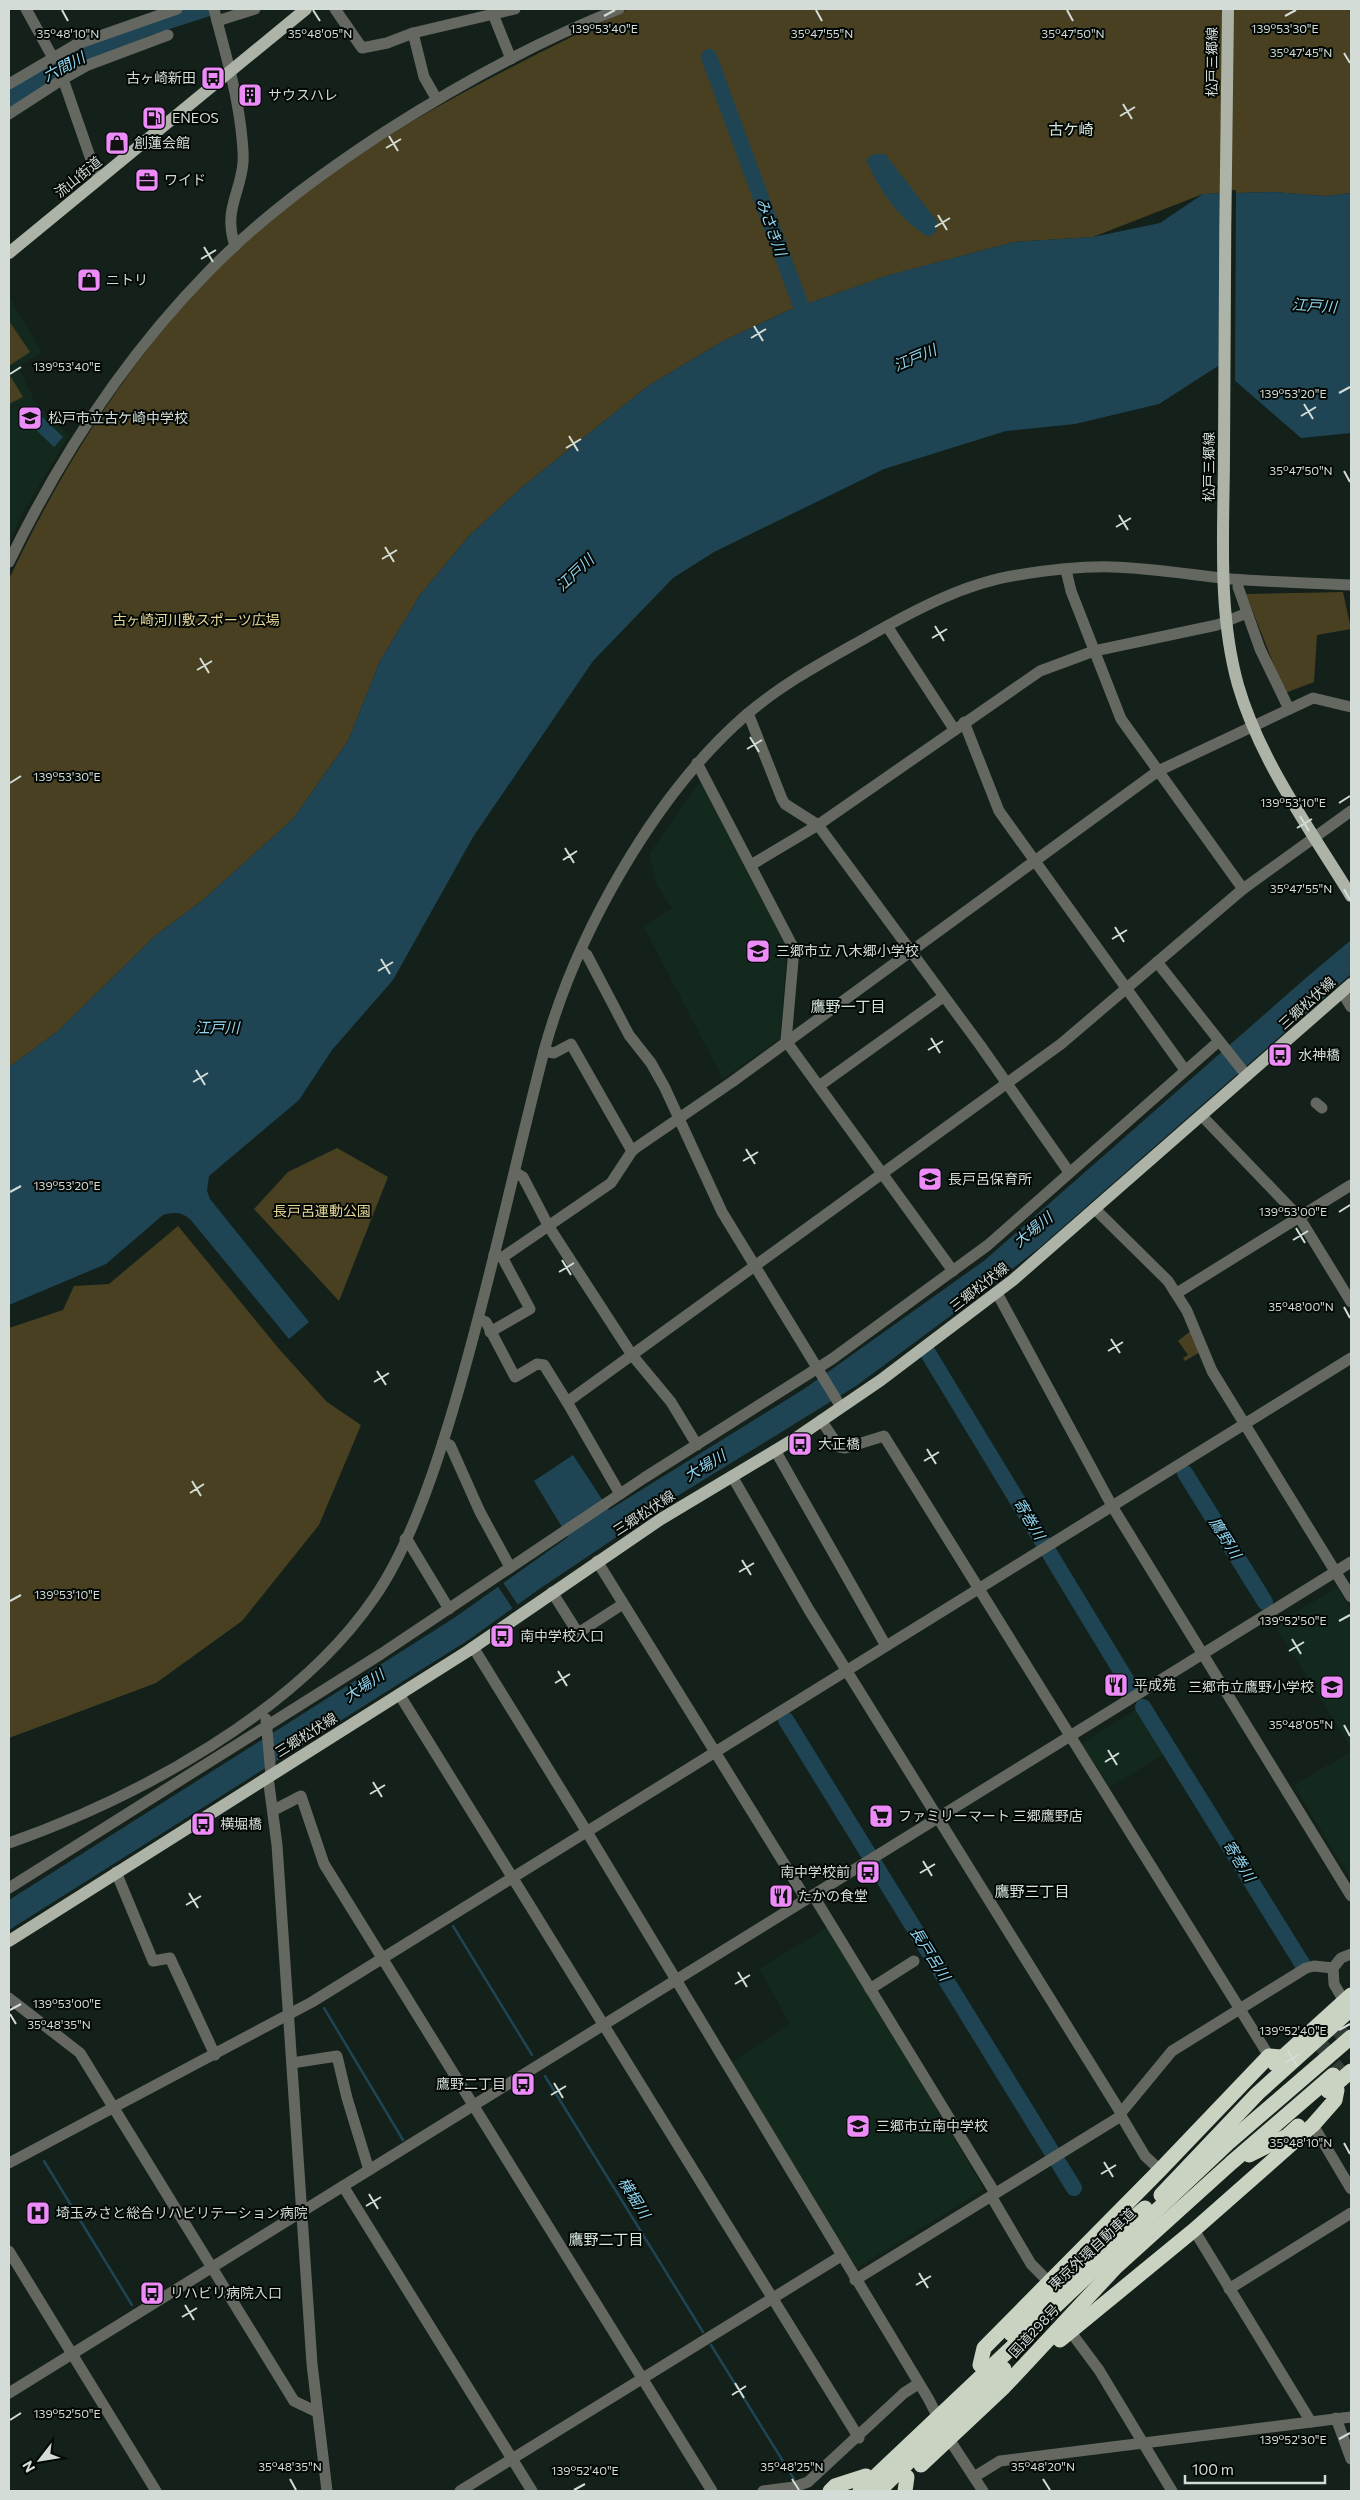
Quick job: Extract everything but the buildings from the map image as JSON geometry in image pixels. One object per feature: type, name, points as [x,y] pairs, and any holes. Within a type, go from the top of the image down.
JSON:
[{"type":"highway","name":"国道298号","points":[[1214,2147],[1246,2096],[1275,2056],[1350,2004]]},
{"type":"highway","points":[[1097,2267],[1112,2246],[1226,2125],[1350,2004]]},
{"type":"highway","name":"東京外環自動車道","points":[[860,2491],[1228,2143],[1351,2037]]},
{"type":"highway","name":"東京外環自動車道","points":[[879,2491],[906,2478],[1096,2280],[1213,2169],[1351,2050]]},
{"type":"highway","name":"国道298号","points":[[851,2491],[1092,2254],[1318,2053]]},
{"type":"highway","points":[[980,2365],[984,2348],[1048,2281],[1275,2056]]},
{"type":"highway","points":[[906,2478],[1351,2071]]},
{"type":"highway","name":"国道298号","points":[[894,2491],[1004,2387],[1116,2268],[1230,2164],[1333,2075]]},
{"type":"highway","points":[[1230,2164],[1287,2136],[1351,2078]]},
{"type":"highway","points":[[1004,2387],[1024,2374],[1070,2330],[1194,2230],[1313,2126],[1335,2100],[1337,2090]]},
{"type":"highway","points":[[830,2491],[836,2486],[866,2476]]},
{"type":"main road","name":"流山街道","points":[[9,253],[306,9]]},
{"type":"main road","name":"松戸三郷線","points":[[1228,9],[1224,419],[1225,600],[1228,633],[1238,684],[1259,741],[1351,896]]},
{"type":"main road","name":"三郷松伏線","points":[[9,1941],[269,1773],[400,1694],[473,1647],[597,1561],[822,1420],[839,1404],[997,1293],[1202,1116],[1245,1073],[1347,988]]},
{"type":"main road","points":[[1350,2004],[1351,2016]]},
{"type":"street","points":[[26,9],[52,56]]},
{"type":"street","points":[[9,84],[52,56],[102,34],[177,9]]},
{"type":"street","points":[[214,9],[231,72],[238,109],[243,163],[232,204],[232,236],[235,246]]},
{"type":"street","points":[[217,21],[255,9]]},
{"type":"street","points":[[335,9],[362,48],[387,43],[413,33],[515,9]]},
{"type":"street","points":[[9,562],[42,498],[78,435],[97,407],[160,326],[207,273],[281,204],[362,146],[436,98],[511,59],[618,9]]},
{"type":"street","points":[[493,14],[511,59]]},
{"type":"street","points":[[413,33],[424,77],[436,98]]},
{"type":"street","points":[[9,114],[88,65],[168,35]]},
{"type":"street","points":[[63,79],[99,179]]},
{"type":"street","points":[[9,1843],[72,1818],[161,1775],[216,1743],[265,1708],[317,1665],[345,1635],[375,1597],[405,1539],[443,1442],[498,1256],[544,1051],[561,996],[581,950],[627,864],[697,763],[748,713],[784,686],[923,607],[986,583],[1018,575],[1113,567],[1239,580],[1351,585]]},
{"type":"street","points":[[1066,570],[1071,591],[1121,719],[1243,889]]},
{"type":"street","points":[[1239,580],[1238,587],[1260,649],[1290,709]]},
{"type":"street","points":[[751,864],[818,825],[1035,674],[1094,651],[1217,625],[1247,613]]},
{"type":"street","points":[[887,626],[954,729]]},
{"type":"street","points":[[498,1256],[550,1227],[611,1183],[632,1150],[679,1119],[1158,771],[1313,698],[1351,707]]},
{"type":"street","points":[[748,713],[785,804],[818,825],[1008,1083],[1069,1172]]},
{"type":"street","points":[[964,722],[1000,811],[1185,1070]]},
{"type":"street","points":[[697,763],[794,949],[786,1041],[953,1271]]},
{"type":"street","points":[[567,1402],[1061,1044],[1243,889],[1351,812]]},
{"type":"street","points":[[581,950],[587,955],[629,1035],[651,1063],[722,1212],[839,1404]]},
{"type":"street","points":[[1157,962],[1245,1073]]},
{"type":"street","points":[[1347,988],[1351,1007]]},
{"type":"street","points":[[819,1086],[943,997]]},
{"type":"street","points":[[9,1888],[267,1730],[606,1503],[697,1445],[819,1372],[988,1245],[1185,1070],[1220,1043]]},
{"type":"street","points":[[544,1051],[554,1054],[571,1044],[632,1150]]},
{"type":"street","points":[[1202,1116],[1299,1217],[1351,1302]]},
{"type":"street","points":[[516,1173],[523,1177],[550,1227],[632,1355],[671,1402],[697,1445]]},
{"type":"street","points":[[1177,1293],[1351,1185]]},
{"type":"street","points":[[1095,1209],[1168,1281],[1177,1293],[1212,1371],[1351,1597]]},
{"type":"street","points":[[490,1332],[530,1309],[498,1256]]},
{"type":"street","points":[[997,1293],[1112,1506],[1351,1896]]},
{"type":"street","points":[[479,1319],[486,1322],[515,1377],[537,1364],[544,1365],[620,1494]]},
{"type":"street","points":[[9,2163],[288,2016],[1351,1358]]},
{"type":"street","points":[[822,1420],[839,1447],[846,1448],[884,1436],[1240,2010],[1275,2056]]},
{"type":"street","points":[[443,1442],[450,1445],[480,1512],[510,1567]]},
{"type":"street","points":[[775,1450],[886,1646]]},
{"type":"street","points":[[732,1476],[846,1670],[1145,2156],[1160,2170]]},
{"type":"street","points":[[405,1539],[449,1609]]},
{"type":"street","points":[[597,1561],[715,1752],[870,1989],[993,2195],[1031,2264],[1048,2281]]},
{"type":"street","points":[[9,2392],[1351,1562]]},
{"type":"street","points":[[552,1592],[578,1633],[624,1604]]},
{"type":"street","points":[[473,1647],[587,1832],[934,2410],[949,2439],[983,2491]]},
{"type":"street","points":[[400,1694],[859,2438]]},
{"type":"street","points":[[265,1708],[317,2412],[327,2491]]},
{"type":"street","points":[[274,1810],[302,1796],[324,1864],[712,2491]]},
{"type":"street","points":[[116,1872],[153,1961],[170,1958],[215,2055]]},
{"type":"street","points":[[1350,2004],[1334,1984],[1333,1968],[1341,1958],[1351,1954]]},
{"type":"street","points":[[870,1989],[914,1961]]},
{"type":"street","points":[[855,2280],[1121,2115],[1172,2051],[1306,1968],[1314,1966],[1333,1968]]},
{"type":"street","points":[[9,1998],[80,2052],[294,2401],[317,2412]]},
{"type":"street","points":[[292,2063],[337,2056],[347,2098],[369,2170]]},
{"type":"street","points":[[1313,2126],[1351,2189]]},
{"type":"street","points":[[343,2186],[532,2491]]},
{"type":"street","points":[[1229,2289],[1351,2213]]},
{"type":"street","points":[[1194,2230],[1311,2422]]},
{"type":"street","points":[[9,2251],[156,2491]]},
{"type":"street","points":[[460,2491],[841,2256]]},
{"type":"street","points":[[1070,2330],[1099,2370],[1172,2491]]},
{"type":"street","points":[[763,2491],[795,2489],[808,2482],[859,2438],[904,2393],[918,2384]]},
{"type":"street","points":[[974,2477],[1000,2461],[1351,2417]]},
{"type":"street","points":[[1336,2418],[1351,2459]]},
{"type":"shaded area","name":"松戸市立古ケ崎中学校","points":[[9,297],[41,350],[41,353],[18,366],[35,402],[69,435],[22,514],[9,544]]},
{"type":"shaded area","points":[[702,779],[787,947],[780,1038],[723,1079],[644,927],[672,908],[657,886],[649,854]]},
{"type":"shaded area","name":"三郷市立鷹野小学校","points":[[1337,1587],[1351,1610],[1351,1748],[1275,1625]]},
{"type":"shaded area","points":[[1138,1708],[1165,1753],[1109,1788],[1082,1744]]},
{"type":"shaded area","points":[[1351,1752],[1351,1880],[1294,1785]]},
{"type":"shaded area","name":"三郷市立南中学校","points":[[828,1927],[984,2189],[857,2268],[731,2063],[790,2024],[759,1969]]},
{"type":"green space","name":"古ヶ崎河川敷スポーツ広場","points":[[629,9],[1351,9],[1351,193],[1326,196],[1273,192],[1203,194],[1093,237],[1014,242],[890,275],[789,310],[723,341],[648,386],[521,488],[469,536],[420,595],[380,661],[348,741],[293,819],[203,900],[155,936],[57,1032],[9,1067],[9,579],[61,479],[90,431],[156,339],[232,255],[274,217],[315,185],[400,128],[537,54]]},
{"type":"green space","points":[[9,321],[30,352],[9,366]]},
{"type":"green space","points":[[9,374],[23,397],[9,404]]},
{"type":"green space","points":[[1343,592],[1351,629],[1317,635],[1314,682],[1285,693],[1246,594]]},
{"type":"green space","name":"長戸呂運動公園","points":[[337,1148],[388,1177],[339,1301],[254,1209],[288,1172]]},
{"type":"green space","points":[[178,1226],[280,1350],[327,1402],[361,1425],[319,1525],[242,1621],[156,1683],[9,1738],[9,1328],[63,1310],[74,1286],[109,1284]]},
{"type":"green space","points":[[1193,1329],[1202,1351],[1185,1361],[1183,1358],[1188,1355],[1178,1341]]},
{"type":"water","points":[[873,154],[885,154],[937,221],[936,232],[928,237],[907,221],[891,203],[884,194],[866,160]]},
{"type":"water","name":"江戸川","points":[[1273,192],[1326,196],[1351,193],[1351,433],[1301,438],[1218,366],[1159,404],[1075,424],[1006,431],[884,469],[714,552],[673,578],[593,661],[473,837],[393,980],[332,1050],[299,1100],[209,1176],[207,1191],[210,1199],[309,1322],[289,1339],[190,1219],[177,1213],[163,1215],[106,1264],[9,1305],[9,1067],[57,1032],[155,936],[203,900],[293,819],[348,741],[380,661],[420,595],[469,536],[521,488],[648,386],[723,341],[789,310],[889,275],[1014,242],[1093,237],[1160,223],[1203,194]]},
{"type":"water","points":[[38,413],[63,437],[54,447],[29,423]]},
{"type":"water","name":"大場川","points":[[1351,940],[1351,974],[1039,1248],[856,1386],[679,1495],[535,1592],[470,1639],[9,1930],[9,1900],[454,1618],[568,1537],[534,1481],[573,1455],[609,1510],[804,1389],[985,1260]]},
{"type":"pier","points":[[1236,190],[1235,384],[1221,372],[1222,191]]},
{"type":"pier","points":[[502,1581],[518,1605],[513,1609],[497,1585]]},
{"type":"waterway","name":"六間川","points":[[9,100],[62,65],[147,28],[206,9]]},
{"type":"waterway","name":"みさき川","points":[[709,57],[808,325]]},
{"type":"waterway","name":"寄巻川","points":[[928,1353],[1130,1686]]},
{"type":"waterway","name":"鷹野川","points":[[1185,1473],[1265,1602]]},
{"type":"waterway","name":"寄巻川","points":[[1143,1707],[1303,1965]]},
{"type":"waterway","name":"長戸呂川","points":[[786,1720],[1074,2188]]},
{"type":"waterway","name":"横堀川","points":[[453,1926],[532,2055]]},
{"type":"waterway","points":[[324,2008],[403,2140]]},
{"type":"waterway","name":"横堀川","points":[[545,2076],[703,2332]]},
{"type":"waterway","points":[[44,2161],[132,2305]]},
{"type":"waterway","name":"横堀川","points":[[711,2345],[794,2479]]},
{"type":"tunnel","points":[[1318,2053],[1351,2025]]},
{"type":"tunnel","points":[[1333,2075],[1351,2060]]},
{"type":"place","name":"古ヶ崎新田","points":[[213,78]]},
{"type":"place","name":"サウスハレ","points":[[250,95]]},
{"type":"place","name":"ENEOS","points":[[154,118]]},
{"type":"place","name":"創蓮会館","points":[[117,143]]},
{"type":"place","name":"ワイド","points":[[147,180]]},
{"type":"place","name":"ニトリ","points":[[89,280]]},
{"type":"place","name":"松戸市立古ケ崎中学校","points":[[30,418]]},
{"type":"place","name":"三郷市立 八木郷小学校","points":[[758,951]]},
{"type":"place","name":"水神橋","points":[[1280,1055]]},
{"type":"place","name":"長戸呂保育所","points":[[930,1179]]},
{"type":"place","name":"大正橋","points":[[800,1444]]},
{"type":"place","name":"南中学校入口","points":[[502,1636]]},
{"type":"place","name":"平成苑","points":[[1116,1685]]},
{"type":"place","name":"三郷市立鷹野小学校","points":[[1332,1687]]},
{"type":"place","name":"ファミリーマート 三郷鷹野店","points":[[881,1816]]},
{"type":"place","name":"横堀橋","points":[[203,1824]]},
{"type":"place","name":"南中学校前","points":[[868,1872]]},
{"type":"place","name":"たかの食堂","points":[[781,1896]]},
{"type":"place","name":"鷹野二丁目","points":[[523,2084]]},
{"type":"place","name":"三郷市立南中学校","points":[[858,2126]]},
{"type":"place","name":"埼玉みさと総合リハビリテーション病院","points":[[38,2213]]},
{"type":"place","name":"リハビリ病院入口","points":[[152,2293]]},
{"type":"district","name":"古ケ崎","points":[[1071,130]]},
{"type":"district","name":"鷹野一丁目","points":[[848,1007]]},
{"type":"district","name":"鷹野三丁目","points":[[1032,1892]]},
{"type":"district","name":"鷹野二丁目","points":[[606,2240]]}]
